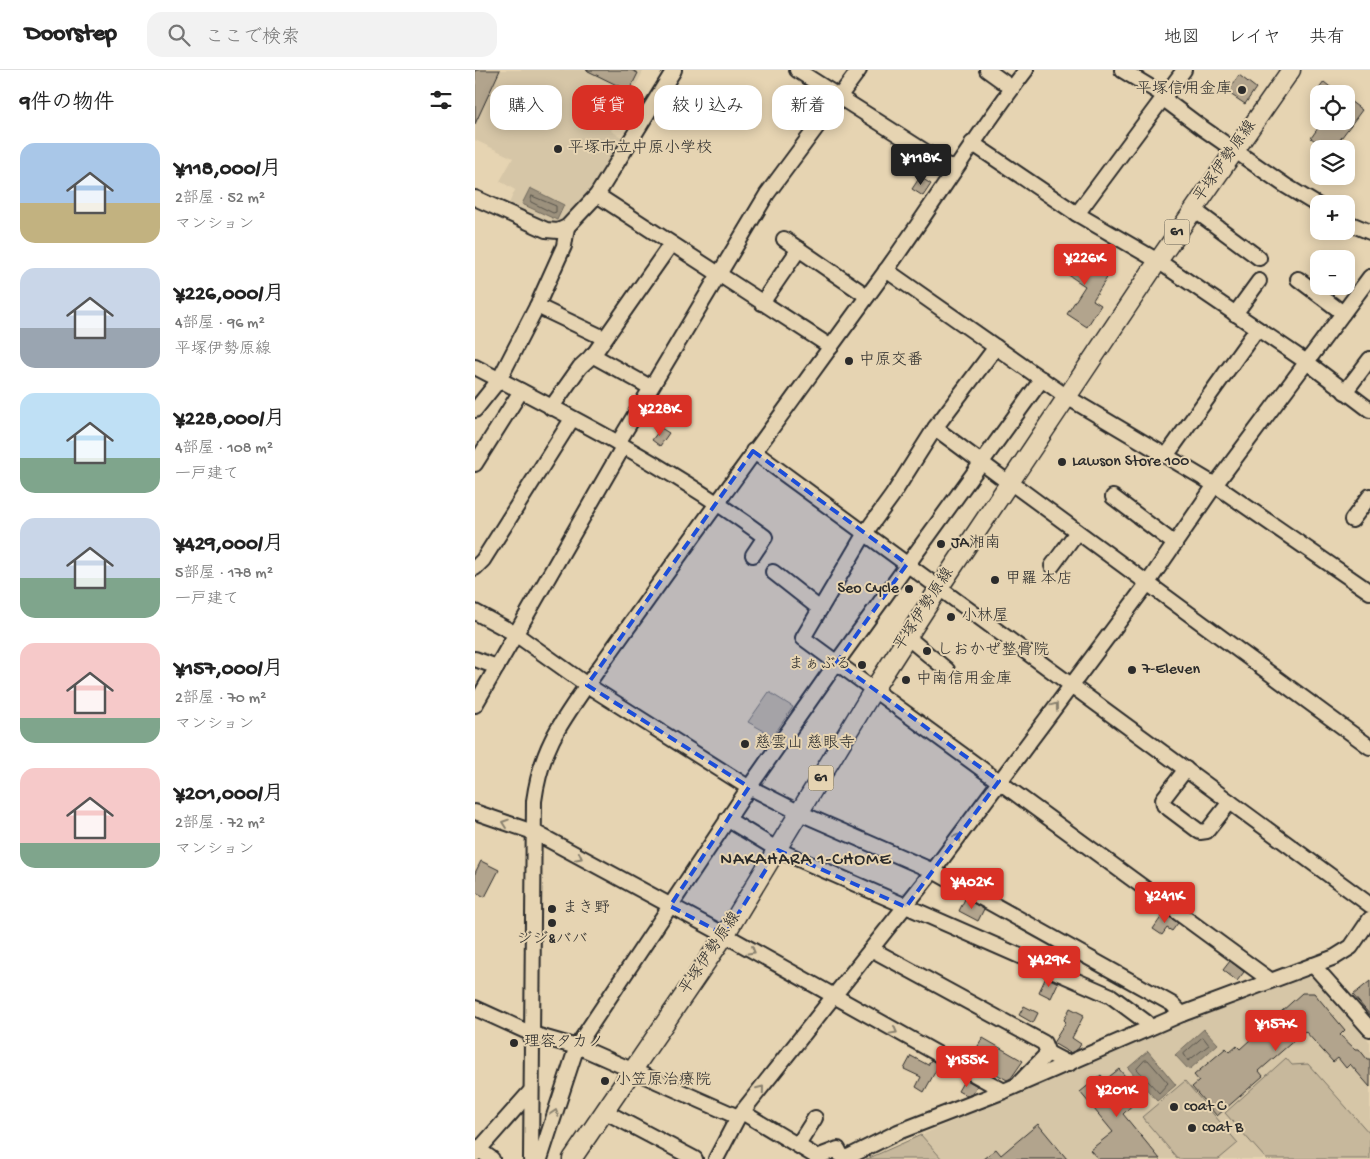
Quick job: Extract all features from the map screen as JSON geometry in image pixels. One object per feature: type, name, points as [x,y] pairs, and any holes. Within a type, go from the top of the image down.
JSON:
[{"type":"main road","name":"平塚伊勢原線","points":[[572,1159],[725,935],[874,689],[939,588],[1193,209],[1291,70]]},
{"type":"street","points":[[475,198],[546,230],[558,231],[567,227],[597,195],[674,70]]},
{"type":"street","points":[[797,70],[821,85]]},
{"type":"street","points":[[844,90],[859,70]]},
{"type":"street","points":[[987,70],[1012,88]]},
{"type":"street","points":[[531,1159],[530,1092],[536,834],[534,801],[538,774],[544,755],[560,723],[717,501],[886,270],[972,143],[1026,70]]},
{"type":"street","points":[[1122,70],[1160,93],[1234,150],[1310,200]]},
{"type":"street","points":[[1077,214],[1184,70]]},
{"type":"street","points":[[844,99],[954,170]]},
{"type":"street","points":[[476,701],[497,667],[514,633],[621,445],[651,388],[718,274],[767,194],[814,130]]},
{"type":"street","points":[[972,143],[1077,214],[1158,261],[1308,363],[1370,410]]},
{"type":"street","points":[[597,195],[831,347]]},
{"type":"street","points":[[1193,209],[1259,258]]},
{"type":"street","points":[[1355,226],[1370,232]]},
{"type":"street","points":[[475,410],[499,380],[537,306],[563,246],[567,227]]},
{"type":"street","points":[[784,239],[867,296]]},
{"type":"street","points":[[551,408],[580,367],[592,356],[671,244]]},
{"type":"street","points":[[762,303],[799,249]]},
{"type":"street","points":[[886,270],[1067,396],[1215,485],[1370,592]]},
{"type":"street","points":[[716,1159],[740,1115],[835,998],[933,872],[1147,584],[1215,485],[1308,363],[1370,277]]},
{"type":"street","points":[[1298,279],[1343,313]]},
{"type":"street","points":[[1235,314],[1259,281]]},
{"type":"street","points":[[537,306],[604,338]]},
{"type":"street","points":[[1166,456],[1257,329]]},
{"type":"street","points":[[995,347],[935,428],[893,496],[865,533],[803,638],[1270,980]]},
{"type":"street","points":[[592,356],[651,388]]},
{"type":"street","points":[[1345,392],[1370,359]]},
{"type":"street","points":[[475,368],[572,418],[717,501],[765,537],[753,555]]},
{"type":"street","points":[[540,1159],[577,1046],[749,786],[1042,379]]},
{"type":"street","points":[[475,464],[521,392]]},
{"type":"street","points":[[475,568],[483,560],[572,418]]},
{"type":"street","points":[[935,428],[1370,746]]},
{"type":"street","points":[[753,451],[1370,905]]},
{"type":"street","points":[[1352,520],[1370,496]]},
{"type":"street","points":[[1113,497],[1175,544]]},
{"type":"street","points":[[1052,566],[1077,532]]},
{"type":"street","points":[[773,572],[820,609]]},
{"type":"street","points":[[475,612],[514,633],[587,685],[749,786],[800,813],[933,872],[1172,1004],[1182,1014]]},
{"type":"street","points":[[907,637],[947,670]]},
{"type":"street","points":[[475,659],[497,667]]},
{"type":"street","points":[[1186,770],[1163,799],[1164,805],[1200,832],[1207,831],[1230,802]]},
{"type":"street","points":[[475,812],[536,834],[725,935],[835,998],[1010,1088]]},
{"type":"street","points":[[727,819],[778,850],[1111,996],[1145,1022],[1149,1028]]},
{"type":"street","points":[[475,1008],[532,1034],[577,1046],[740,1115],[817,1157],[838,1148],[844,1159],[898,1132],[1069,1064],[1182,1014],[1335,957],[1351,947],[1370,918]]},
{"type":"street","points":[[873,950],[1044,1043],[1049,1053],[1069,1064]]},
{"type":"street","points":[[1313,965],[1370,1030]]},
{"type":"street","points":[[1010,1088],[1049,1053]]},
{"type":"street","points":[[493,1159],[476,1150],[530,1092]]},
{"type":"street","points":[[605,1111],[695,1159]]},
{"type":"street","points":[[797,1145],[815,1118]]},
{"type":"highlighted area","points":[[753,451],[907,564],[837,662],[999,781],[906,907],[778,850],[725,935],[670,906],[749,787],[587,685]]},
{"type":"shaded area","name":"平塚市立中原小学校","points":[[475,70],[644,70],[636,85],[572,85],[572,130],[612,130],[627,140],[585,202],[565,222],[555,228],[507,208],[515,190],[500,181],[513,158],[475,140]]},
{"type":"shaded area","points":[[769,692],[793,707],[773,736],[748,722]]},
{"type":"shaded area","points":[[1305,975],[1314,977],[1370,1042],[1370,1159],[942,1159],[921,1135],[1147,1038]]},
{"type":"shaded area","points":[[1286,1058],[1292,1065],[1308,1064],[1370,1134],[1370,1159],[1266,1159],[1225,1113]]},
{"type":"shaded area","points":[[1185,1081],[1238,1143],[1219,1159],[1178,1159],[1142,1117]]},
{"type":"shaded area","points":[[921,1135],[942,1159],[867,1159]]},
{"type":"water","points":[[530,188],[564,205],[557,220],[522,204]]},
{"type":"water","points":[[1204,1029],[1218,1044],[1189,1070],[1175,1055]]},
{"type":"water","points":[[1148,1051],[1176,1085],[1157,1101],[1128,1068]]},
{"type":"building","points":[[475,70],[500,70],[493,85],[490,85],[490,92],[475,124]]},
{"type":"building","points":[[586,70],[631,70],[638,73],[632,85],[617,85]]},
{"type":"building","name":"平塚信用金庫","points":[[1239,75],[1256,88],[1245,104],[1227,92]]},
{"type":"building","points":[[1355,105],[1362,110],[1355,119]]},
{"type":"building","points":[[1317,130],[1347,130],[1340,140],[1314,140],[1311,138]]},
{"type":"building","points":[[920,177],[931,184],[923,196],[912,189]]},
{"type":"building","points":[[1074,250],[1110,273],[1093,300],[1101,305],[1087,327],[1067,314],[1085,286],[1061,270]]},
{"type":"building","points":[[661,428],[669,433],[660,446],[652,440]]},
{"type":"building","points":[[481,861],[499,870],[485,897],[475,892],[475,873]]},
{"type":"building","points":[[965,899],[984,909],[978,921],[959,911]]},
{"type":"building","points":[[1164,913],[1178,923],[1172,931],[1167,928],[1162,935],[1153,929]]},
{"type":"building","points":[[1230,961],[1244,972],[1237,981],[1223,970]]},
{"type":"building","points":[[1046,977],[1058,983],[1051,998],[1039,992]]},
{"type":"building","points":[[1370,981],[1370,1015],[1353,995]]},
{"type":"building","points":[[1302,993],[1314,993],[1345,1030],[1340,1035],[1355,1049],[1359,1049],[1367,1059],[1370,1059],[1370,1087],[1350,1064],[1346,1068],[1338,1058],[1333,1062],[1305,1031],[1259,1071],[1263,1076],[1217,1116],[1192,1087],[1199,1081],[1194,1075],[1226,1048],[1230,1052],[1237,1046],[1240,1049]]},
{"type":"building","points":[[1024,1006],[1038,1013],[1033,1023],[1019,1015]]},
{"type":"building","points":[[1070,1008],[1084,1015],[1072,1038],[1081,1044],[1078,1049],[1070,1053],[1053,1043],[1066,1022],[1064,1020]]},
{"type":"building","points":[[983,1038],[1023,1061],[1011,1078],[1007,1080],[970,1059]]},
{"type":"building","points":[[911,1056],[928,1065],[931,1060],[939,1065],[924,1092],[916,1087],[921,1077],[904,1069]]},
{"type":"building","points":[[1119,1069],[1142,1096],[1123,1114],[1160,1159],[1098,1159],[1090,1150],[1113,1132],[1080,1092],[1101,1075],[1105,1080]]},
{"type":"building","points":[[965,1079],[977,1086],[972,1094],[967,1096],[958,1091]]},
{"type":"building","points":[[1038,1124],[1067,1159],[983,1159],[996,1149],[1001,1155]]},
{"type":"place","name":"平塚信用金庫","points":[[1242,90]]},
{"type":"place","name":"平塚市立中原小学校","points":[[558,149]]},
{"type":"place","name":"中原交番","points":[[849,361]]},
{"type":"place","name":"Lawson Store 100","points":[[1062,462]]},
{"type":"place","name":"JA湘南","points":[[941,544]]},
{"type":"place","name":"甲羅 本店","points":[[995,580]]},
{"type":"place","name":"Seo Cycle","points":[[909,589]]},
{"type":"place","name":"小林屋","points":[[951,617]]},
{"type":"place","name":"しおかぜ整骨院","points":[[927,651]]},
{"type":"place","name":"まぁぶる","points":[[862,665]]},
{"type":"place","name":"7-Eleven","points":[[1132,670]]},
{"type":"place","name":"中南信用金庫","points":[[906,680]]},
{"type":"place","name":"慈雲山 慈眼寺","points":[[745,744]]},
{"type":"place","name":"まき野","points":[[552,909]]},
{"type":"place","name":"ジジ&ババ","points":[[552,923]]},
{"type":"place","name":"理容タカノ","points":[[514,1043]]},
{"type":"place","name":"小笠原治療院","points":[[605,1081]]},
{"type":"place","name":"coat C","points":[[1174,1107]]},
{"type":"place","name":"coat B","points":[[1192,1128]]},
{"type":"district","name":"NAKAHARA 1-CHOME","points":[[806,860]]}]
